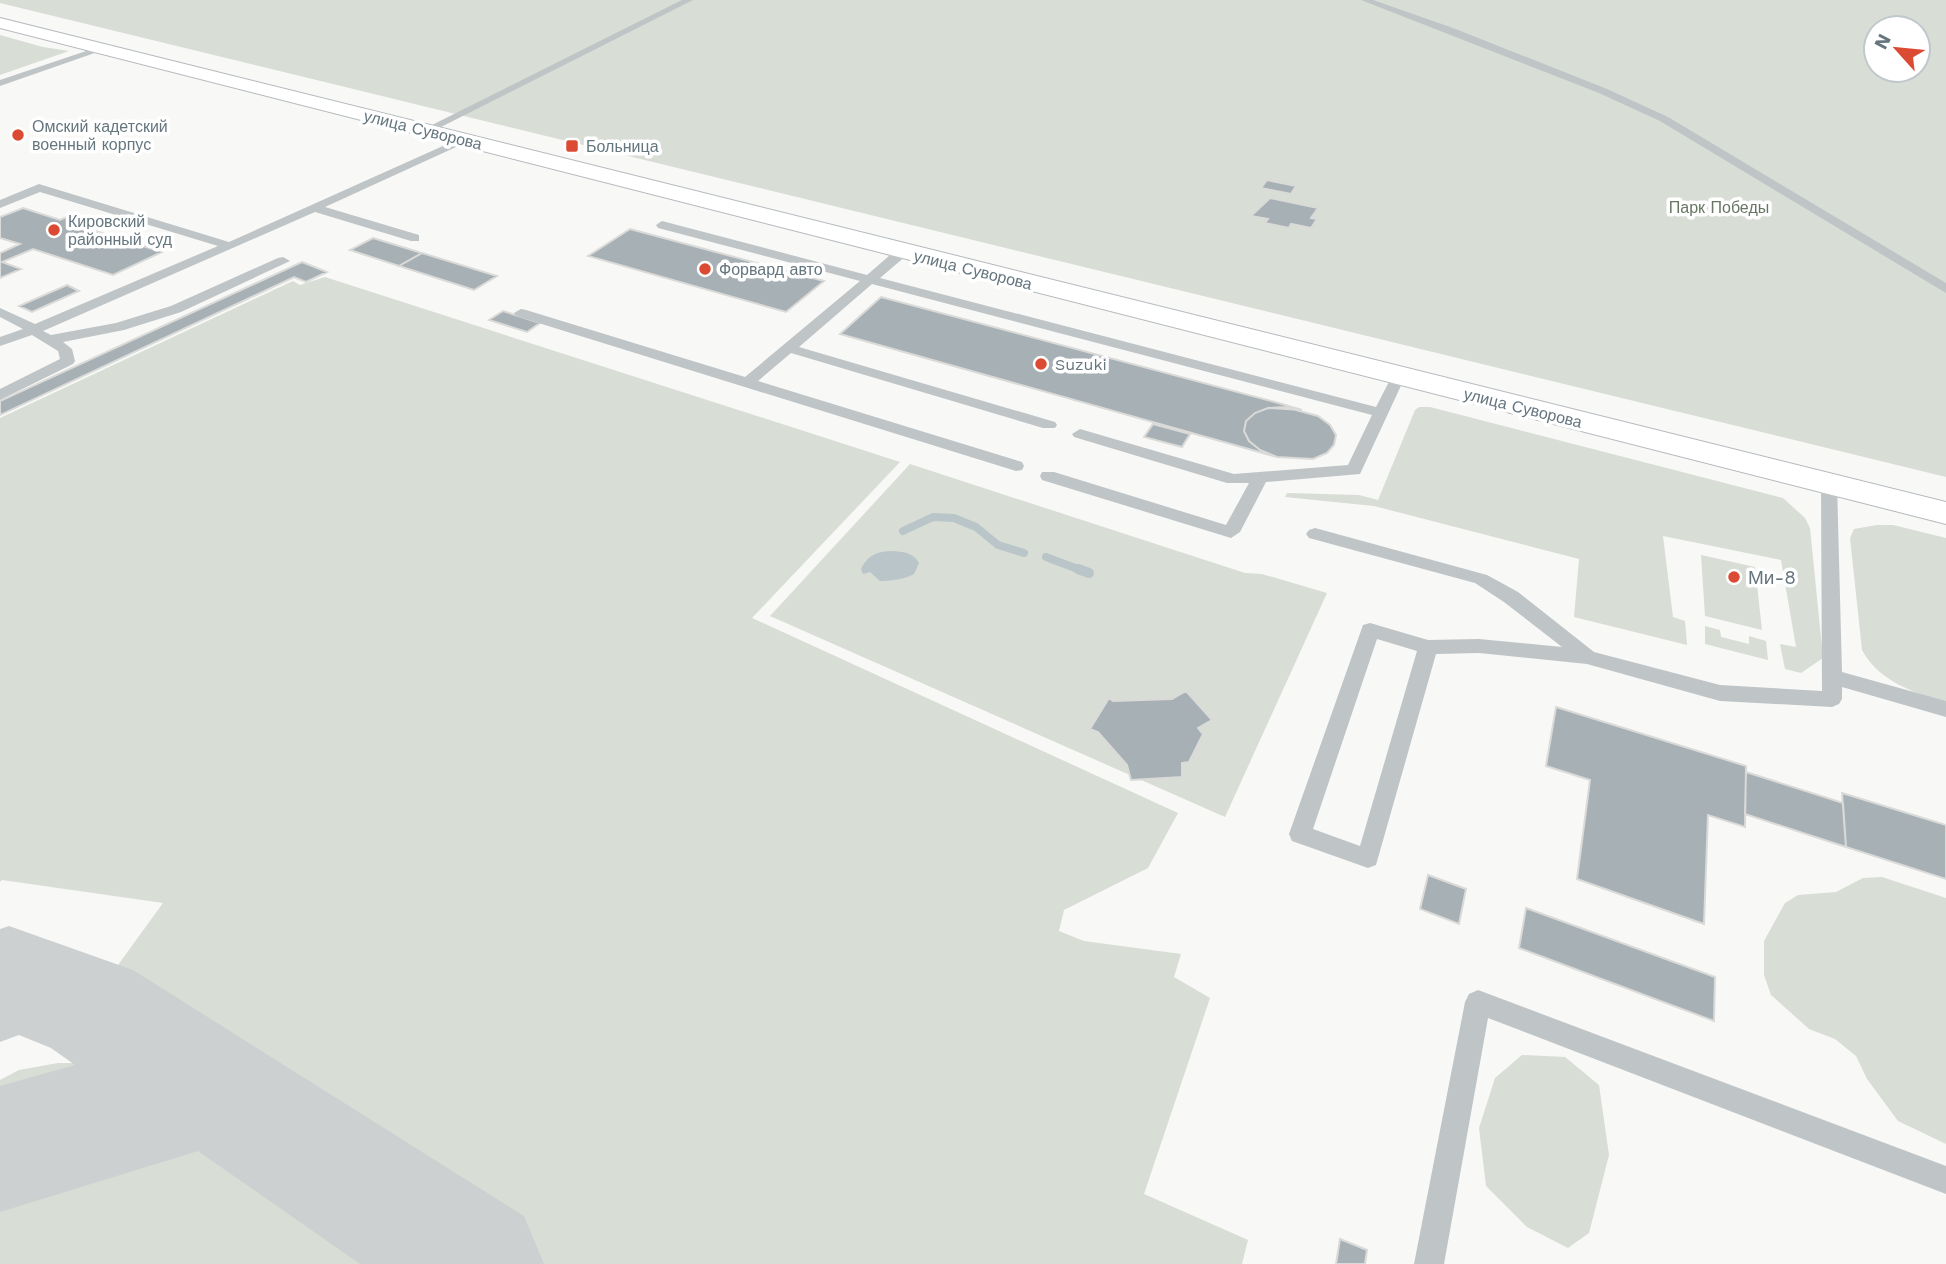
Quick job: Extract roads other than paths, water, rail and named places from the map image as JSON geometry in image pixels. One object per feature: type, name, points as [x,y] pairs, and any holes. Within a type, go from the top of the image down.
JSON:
[{"type":"main road","name":"улица Суворова","points":[[0,23],[1946,513]]},
{"type":"lane","points":[[425,131],[689,0]]},
{"type":"lane","points":[[1364,0],[1450,30],[1592,86],[1664,119],[1946,289]]},
{"type":"lane","points":[[0,83],[104,48]]},
{"type":"lane","points":[[0,342],[230,246],[463,140]]},
{"type":"lane","points":[[0,204],[39,188],[230,246]]},
{"type":"lane","points":[[315,208],[415,238]]},
{"type":"lane","points":[[662,225],[1381,413]]},
{"type":"lane","points":[[747,383],[902,252]]},
{"type":"lane","points":[[50,340],[119,327],[176,309],[283,261]]},
{"type":"lane","points":[[0,312],[35,329],[65,349],[68,360],[54,370],[0,395]]},
{"type":"lane","points":[[521,313],[1016,466]]},
{"type":"lane","points":[[788,348],[1049,425]]},
{"type":"lane","points":[[1080,434],[1233,479],[1354,470],[1398,377]]},
{"type":"lane","points":[[1048,476],[1231,532],[1261,477]]},
{"type":"lane","points":[[1428,647],[1368,858],[1300,834],[1370,630],[1428,647],[1479,646],[1587,657],[1720,693],[1832,699],[1829,484]]},
{"type":"lane","points":[[1315,534],[1481,579],[1511,597],[1587,657]]},
{"type":"lane","points":[[1832,677],[1946,709]]},
{"type":"lane","points":[[1429,1264],[1478,1002],[1946,1180]]},
{"type":"waterway","points":[[903,531],[933,517],[954,518],[976,527],[998,545],[1024,553]]},
{"type":"waterway","points":[[1046,557],[1083,571]]},
{"type":"waterway","points":[[1078,569],[1089,573]]},
{"type":"place","name":"Омский кадетский военный корпус","points":[[18,135]]},
{"type":"place","name":"Больница","points":[[572,146]]},
{"type":"place","name":"Кировский районный суд","points":[[54,230]]},
{"type":"place","name":"Форвард авто","points":[[705,269]]},
{"type":"place","name":"Suzuki","points":[[1041,364]]},
{"type":"place","name":"Ми-8","points":[[1734,577]]},
{"type":"park label","name":"Парк Победы","points":[[1719,207]]}]
